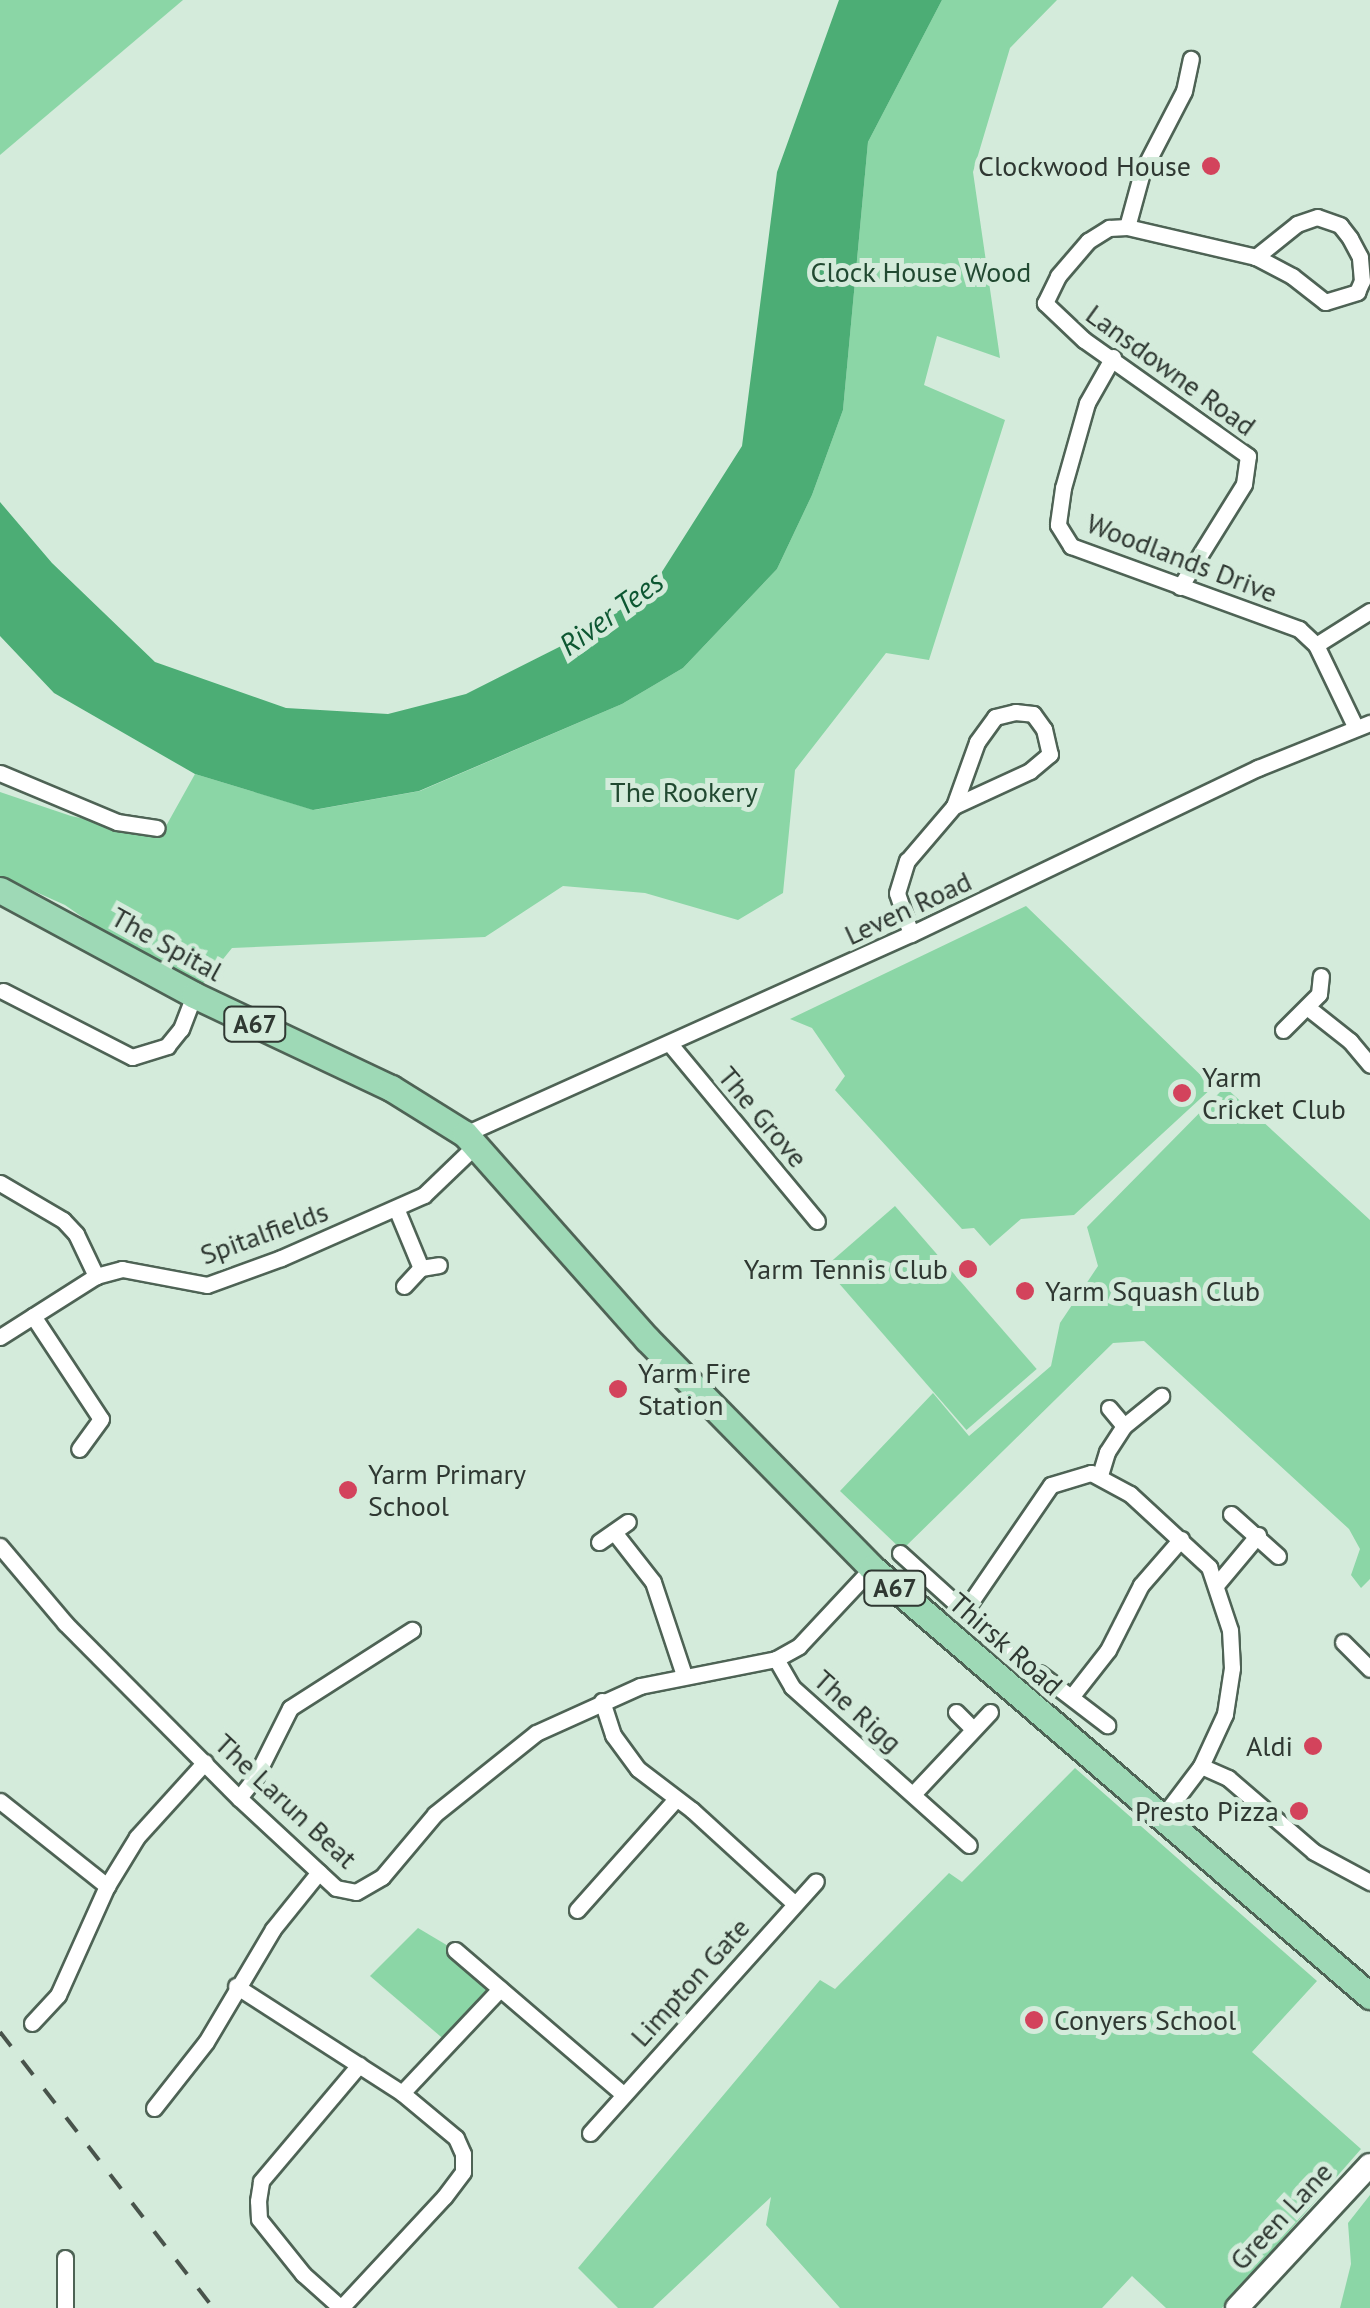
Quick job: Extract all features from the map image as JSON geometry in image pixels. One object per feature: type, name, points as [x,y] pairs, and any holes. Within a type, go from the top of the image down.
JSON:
[{"type":"main road","name":"The Spital","points":[[0,890],[194,995],[391,1088],[471,1139]]},
{"type":"main road","name":"Thirsk Road","points":[[471,1139],[647,1339],[872,1568],[1370,1996]]},
{"type":"main road","name":"Green Lane","points":[[1237,2308],[1370,2165]]},
{"type":"street","points":[[1185,63],[1184,91],[1142,172],[1127,227],[1256,257],[1292,276],[1325,302],[1357,292],[1362,281],[1360,257],[1350,238],[1340,225],[1317,217],[1297,224],[1256,257]]},
{"type":"street","name":"Lansdowne Road","points":[[1127,227],[1108,228],[1088,242],[1058,276],[1045,303],[1084,340],[1248,456],[1244,484],[1180,587]]},
{"type":"street","name":"Woodlands Drive","points":[[1112,357],[1087,403],[1063,488],[1058,526],[1070,546],[1300,629],[1316,644]]},
{"type":"street","points":[[1363,725],[1316,644],[1370,611]]},
{"type":"street","points":[[911,934],[897,893],[908,861],[954,806],[977,742],[995,717],[1015,712],[1033,714],[1044,730],[1050,754],[1030,771],[954,806]]},
{"type":"street","name":"Leven Road","points":[[471,1139],[1258,768],[1363,725]]},
{"type":"street","points":[[0,773],[117,822],[152,827],[146,806]]},
{"type":"street","points":[[1283,1030],[1319,994],[1321,976]]},
{"type":"street","points":[[12,990],[132,1057],[166,1046],[181,1029],[194,995]]},
{"type":"street","points":[[1307,1008],[1350,1041],[1370,1065]]},
{"type":"street","name":"The Grove","points":[[670,1044],[817,1221]]},
{"type":"street","name":"Spitalfields","points":[[0,1337],[96,1276],[122,1269],[207,1284],[396,1208],[424,1196],[471,1139]]},
{"type":"street","points":[[0,1184],[63,1220],[76,1234],[96,1276]]},
{"type":"street","points":[[396,1208],[421,1268]]},
{"type":"street","points":[[404,1286],[421,1268],[439,1265]]},
{"type":"street","points":[[34,1316],[101,1419],[79,1449]]},
{"type":"street","points":[[1100,1474],[1107,1452],[1124,1426],[1161,1396]]},
{"type":"street","points":[[1109,1408],[1124,1426]]},
{"type":"street","points":[[966,1609],[1051,1485],[1067,1478],[1100,1474],[1130,1494],[1209,1567],[1228,1618],[1232,1668],[1225,1714],[1201,1766],[1163,1816]]},
{"type":"street","points":[[1231,1514],[1278,1556]]},
{"type":"street","points":[[599,1542],[621,1527],[653,1582],[684,1675]]},
{"type":"street","points":[[1217,1584],[1258,1536]]},
{"type":"street","points":[[1072,1696],[1108,1650],[1141,1584],[1181,1539]]},
{"type":"street","name":"The Larun Beat","points":[[0,1548],[66,1623],[239,1798],[336,1888],[356,1892],[382,1877],[435,1814],[536,1733],[602,1701],[684,1675],[776,1659],[799,1646],[872,1568]]},
{"type":"street","points":[[900,1553],[1005,1648]]},
{"type":"street","points":[[239,1798],[256,1776],[290,1708],[404,1640]]},
{"type":"street","points":[[1343,1642],[1370,1669]]},
{"type":"street","name":"The Rigg","points":[[776,1659],[792,1687],[969,1845]]},
{"type":"street","points":[[1039,1673],[1107,1726]]},
{"type":"street","points":[[602,1701],[613,1735],[638,1769],[795,1904]]},
{"type":"street","points":[[956,1712],[973,1729]]},
{"type":"street","points":[[914,1793],[990,1712]]},
{"type":"street","points":[[276,1736],[292,1742]]},
{"type":"street","points":[[32,2024],[40,2004],[58,1995],[107,1886],[137,1837],[206,1762]]},
{"type":"street","points":[[1201,1766],[1228,1778],[1314,1852],[1370,1882]]},
{"type":"street","points":[[577,1910],[676,1799]]},
{"type":"street","points":[[0,1801],[50,1845],[107,1886]]},
{"type":"street","points":[[0,1823],[14,1811]]},
{"type":"street","points":[[154,2108],[206,2042],[273,1928],[319,1872]]},
{"type":"street","name":"Limpton Gate","points":[[590,2133],[816,1880]]},
{"type":"street","points":[[454,1950],[623,2094]]},
{"type":"street","points":[[236,1986],[402,2093],[456,2138],[463,2172],[341,2308],[302,2274],[259,2218],[258,2200],[261,2180],[359,2066]]},
{"type":"street","points":[[402,2093],[500,1989]]},
{"type":"street","points":[[65,2308],[65,2265],[84,2273]]},
{"type":"green space","points":[[0,0],[183,0],[0,155]]},
{"type":"green space","name":"The Rookery","points":[[942,0],[1057,0],[1010,48],[973,172],[1000,358],[937,336],[924,385],[1005,420],[929,660],[886,653],[795,770],[783,893],[738,920],[645,893],[563,886],[485,937],[232,948],[194,995],[65,905],[0,876],[0,792],[71,816],[161,835],[195,774],[314,810],[420,791],[622,704],[683,668],[777,569],[812,495],[843,410],[868,142]]},
{"type":"green space","points":[[1026,906],[1213,1087],[1074,1215],[1021,1219],[990,1246],[974,1228],[962,1229],[835,1090],[845,1076],[812,1028],[790,1019]]},
{"type":"green space","points":[[1225,1087],[1370,1220],[1370,1579],[1361,1588],[1351,1575],[1360,1549],[1349,1529],[1144,1341],[1113,1343],[902,1550],[840,1491],[933,1393],[969,1436],[1051,1366],[1060,1323],[1098,1266],[1087,1227]]},
{"type":"green space","points":[[895,1206],[1037,1369],[967,1430],[825,1267]]},
{"type":"green space","name":"Conyers School","points":[[1075,1768],[1317,1981],[1252,2052],[1361,2149],[1222,2308],[1166,2308],[1132,2276],[1102,2308],[840,2308],[766,2225],[771,2197],[653,2308],[618,2308],[578,2268],[820,1980],[835,1989],[949,1873],[962,1882]]},
{"type":"green space","points":[[418,1928],[455,1950],[500,1989],[447,2042],[370,1976]]},
{"type":"green space","points":[[1370,2195],[1370,2308],[1340,2308],[1351,2264],[1348,2223]]},
{"type":"shaded area","points":[[839,0],[942,0],[868,142],[843,410],[812,495],[777,569],[683,668],[622,704],[419,791],[313,810],[195,774],[54,693],[0,636],[0,502],[52,563],[155,662],[286,708],[388,714],[466,694],[583,635],[651,589],[742,446],[777,172]]},
{"type":"railway","points":[[0,2032],[213,2308]]},
{"type":"place","name":"Clockwood House","points":[[1211,166]]},
{"type":"place","name":"Yarm Cricket Club","points":[[1182,1093]]},
{"type":"place","name":"Yarm Tennis Club","points":[[968,1269]]},
{"type":"place","name":"Yarm Squash Club","points":[[1025,1291]]},
{"type":"place","name":"Yarm Fire Station","points":[[618,1389]]},
{"type":"place","name":"Yarm Primary School","points":[[348,1490]]},
{"type":"place","name":"Aldi","points":[[1313,1746]]},
{"type":"place","name":"Presto Pizza","points":[[1299,1811]]},
{"type":"place","name":"Conyers School","points":[[1034,2020]]},
{"type":"park label","name":"Clock House Wood","points":[[921,272]]},
{"type":"water label","name":"River Tees","points":[[611,613]]}]
